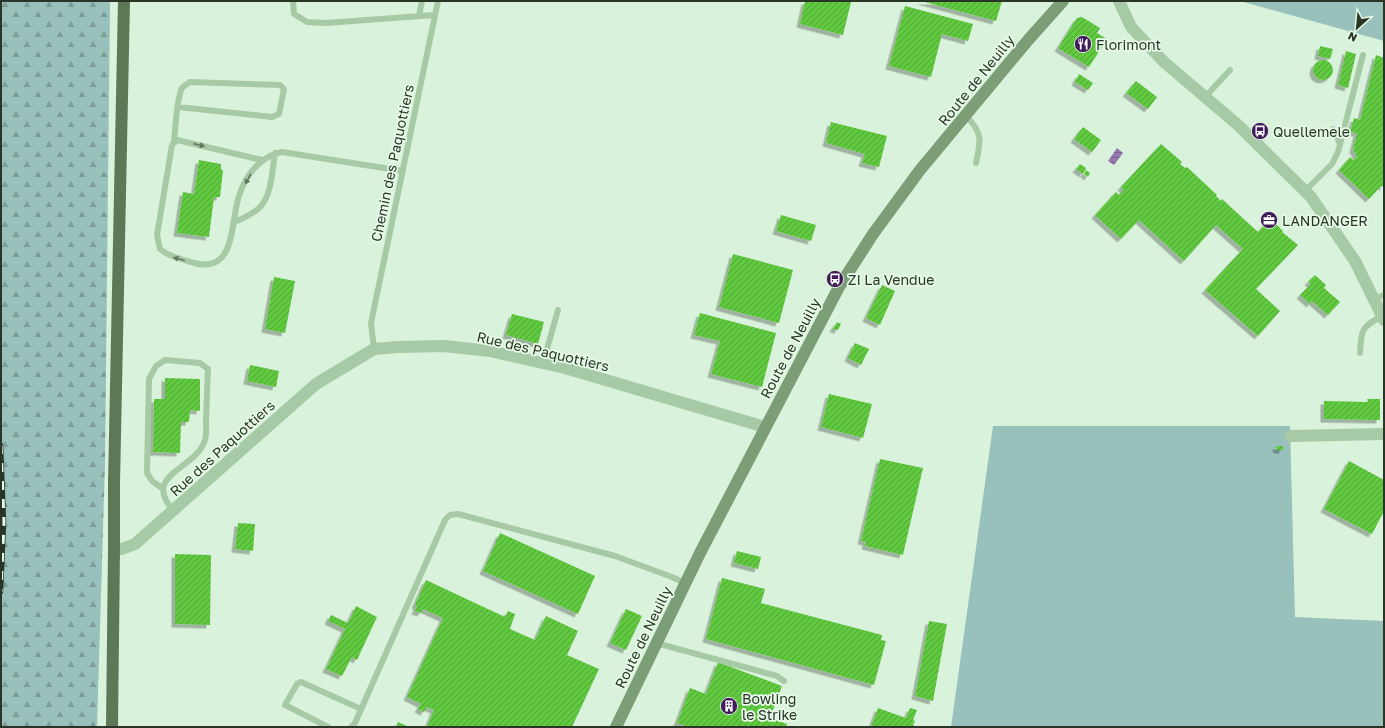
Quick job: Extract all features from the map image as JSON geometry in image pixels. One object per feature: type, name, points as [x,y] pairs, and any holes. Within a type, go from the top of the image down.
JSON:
[{"type":"main road","points":[[1029,39],[1052,1]]},
{"type":"main road","name":"Route de Neuilly","points":[[616,727],[685,583],[765,427],[840,287],[873,234],[920,170],[1029,39],[1063,1]]},
{"type":"main road","points":[[112,727],[114,459],[125,4]]},
{"type":"street","points":[[1119,1],[1131,27],[1164,62],[1238,125],[1305,191],[1379,297],[1383,318]]},
{"type":"street","name":"Rue des Paquottiers","points":[[114,549],[122,549],[135,544],[316,384],[374,349],[444,346],[490,351],[543,363],[765,427]]},
{"type":"street","points":[[1290,436],[1384,434]]},
{"type":"lane","points":[[293,1],[294,14],[307,22],[326,23],[434,15]]},
{"type":"lane","points":[[419,16],[422,1]]},
{"type":"lane","name":"Chemin des Paquottiers","points":[[374,349],[371,322],[438,1]]},
{"type":"lane","points":[[1305,191],[1332,164],[1340,144],[1363,55]]},
{"type":"lane","points":[[1205,97],[1230,70]]},
{"type":"lane","points":[[178,107],[272,118],[279,114],[284,89],[280,85],[190,82],[183,87],[178,107],[174,142],[172,145],[157,235],[160,249],[170,256],[202,265],[221,260],[229,246],[239,195],[253,169],[262,160],[275,153],[282,152],[403,171]]},
{"type":"lane","points":[[966,116],[975,125],[980,135],[980,145],[976,163]]},
{"type":"lane","points":[[1333,129],[1340,144]]},
{"type":"lane","points":[[174,142],[177,140],[262,160]]},
{"type":"lane","points":[[233,223],[258,209],[264,201],[268,192],[275,153]]},
{"type":"lane","points":[[543,363],[558,310]]},
{"type":"lane","points":[[1360,353],[1361,336],[1367,324],[1383,318]]},
{"type":"lane","points":[[162,488],[152,481],[147,473],[149,379],[156,366],[165,360],[200,363],[208,369],[205,438],[198,451],[166,479],[162,488],[165,501],[174,511]]},
{"type":"lane","points":[[351,727],[361,709],[445,520],[450,515],[458,514],[615,556],[672,576],[685,583]]},
{"type":"lane","points":[[656,643],[777,676],[784,681]]},
{"type":"lane","points":[[328,727],[285,705],[297,684],[301,682],[361,709]]},
{"type":"green space","points":[[1,1],[110,1],[105,463],[97,727],[1,727]]},
{"type":"green space","points":[[1240,1],[1384,1],[1384,41]]},
{"type":"green space","points":[[993,426],[1290,426],[1295,617],[1384,621],[1384,727],[951,727]]},
{"type":"shaded area","points":[[1117,148],[1123,153],[1114,165],[1108,161]]},
{"type":"building","points":[[805,1],[851,2],[843,35],[800,24]]},
{"type":"building","points":[[921,1],[1002,1],[996,21]]},
{"type":"building","points":[[905,6],[973,24],[968,41],[942,34],[931,77],[889,66]]},
{"type":"building","name":"Florimont","points":[[1082,17],[1100,28],[1097,33],[1107,39],[1089,67],[1058,48],[1077,18]]},
{"type":"building","points":[[1320,46],[1333,49],[1330,59],[1318,56]]},
{"type":"building","points":[[1346,51],[1356,54],[1348,88],[1338,85]]},
{"type":"building","points":[[1376,55],[1384,58],[1384,187],[1381,186],[1369,199],[1339,170],[1350,157],[1353,160],[1357,157],[1353,149],[1357,133],[1350,132],[1354,118],[1360,120]]},
{"type":"building","points":[[1319,60],[1327,60],[1333,66],[1333,74],[1327,80],[1319,80],[1313,74],[1313,66]]},
{"type":"building","points":[[1079,74],[1093,83],[1088,90],[1075,82]]},
{"type":"building","points":[[1136,81],[1157,97],[1148,109],[1126,93]]},
{"type":"building","points":[[831,122],[887,136],[879,167],[862,163],[865,154],[826,143]]},
{"type":"building","points":[[1083,127],[1101,140],[1092,152],[1074,139]]},
{"type":"building","points":[[1161,144],[1182,162],[1180,164],[1185,168],[1187,167],[1217,195],[1216,196],[1221,201],[1222,199],[1258,232],[1267,222],[1273,221],[1283,231],[1282,232],[1298,245],[1256,289],[1280,311],[1258,336],[1205,290],[1243,249],[1216,225],[1184,261],[1139,220],[1121,239],[1095,215],[1116,192],[1119,195],[1124,190],[1121,187]]},
{"type":"building","points":[[199,160],[221,164],[221,170],[223,170],[220,197],[214,197],[209,237],[177,233],[183,192],[194,194]]},
{"type":"building","points":[[1080,164],[1086,168],[1083,174],[1076,169]]},
{"type":"building","points":[[1086,170],[1090,173],[1088,177],[1084,174]]},
{"type":"building","points":[[781,215],[816,225],[811,241],[776,231]]},
{"type":"building","points":[[733,254],[793,270],[779,323],[719,307]]},
{"type":"building","points":[[1315,275],[1326,285],[1324,288],[1340,302],[1328,315],[1312,301],[1310,304],[1300,295],[1311,284],[1308,282]]},
{"type":"building","points":[[274,277],[295,281],[285,333],[265,329]]},
{"type":"building","points":[[882,285],[895,291],[880,325],[866,318]]},
{"type":"building","points":[[700,313],[776,333],[762,387],[711,374],[720,341],[694,335]]},
{"type":"building","points":[[512,314],[544,322],[538,344],[506,335]]},
{"type":"building","points":[[837,322],[841,324],[838,330],[833,329]]},
{"type":"building","points":[[855,343],[869,349],[861,365],[848,358]]},
{"type":"building","points":[[250,365],[279,371],[276,387],[247,381]]},
{"type":"building","points":[[165,378],[200,379],[200,411],[190,410],[189,422],[181,422],[180,453],[153,452],[154,399],[165,399]]},
{"type":"building","points":[[829,394],[872,404],[863,438],[821,427]]},
{"type":"building","points":[[1367,399],[1380,399],[1380,420],[1324,419],[1324,401],[1368,402]]},
{"type":"building","points":[[1276,446],[1283,446],[1283,450],[1277,450]]},
{"type":"building","points":[[880,459],[923,468],[903,555],[865,546],[866,542],[861,541]]},
{"type":"building","points":[[1349,461],[1384,480],[1384,511],[1372,534],[1324,509]]},
{"type":"building","points":[[238,523],[255,524],[253,551],[235,549]]},
{"type":"building","points":[[500,533],[595,576],[578,614],[483,571]]},
{"type":"building","points":[[737,551],[761,557],[758,569],[734,563]]},
{"type":"building","points":[[175,554],[211,555],[210,625],[175,624]]},
{"type":"building","points":[[722,578],[765,589],[761,603],[882,635],[881,640],[886,641],[874,685],[706,639]]},
{"type":"building","points":[[426,580],[505,617],[508,611],[515,614],[510,629],[535,640],[546,616],[578,631],[567,655],[599,669],[572,727],[427,727],[434,710],[427,707],[424,712],[418,709],[421,704],[407,697],[443,618],[423,609],[421,613],[415,611],[417,606],[415,605]]},
{"type":"building","points":[[356,606],[377,617],[357,660],[352,657],[342,676],[326,669],[345,629],[328,621],[331,615],[348,623]]},
{"type":"building","points":[[626,609],[642,616],[626,650],[610,643]]},
{"type":"building","points":[[929,621],[947,624],[933,701],[915,696]]},
{"type":"building","name":"Bowling le Strike","points":[[718,662],[782,686],[770,718],[787,724],[786,727],[689,727],[677,723],[690,688],[706,694]]},
{"type":"building","points":[[878,708],[906,718],[910,708],[917,710],[913,720],[915,721],[913,725],[915,727],[871,727]]},
{"type":"building","points":[[398,722],[409,727],[396,727]]},
{"type":"railway","points":[[1,445],[4,522],[1,592]]},
{"type":"place","name":"Florimont","points":[[1083,44]]},
{"type":"place","name":"Quellemele","points":[[1260,131]]},
{"type":"place","name":"LANDANGER","points":[[1269,220]]},
{"type":"place","name":"ZI La Vendue","points":[[835,279]]},
{"type":"place","name":"Bowling le Strike","points":[[729,706]]}]
